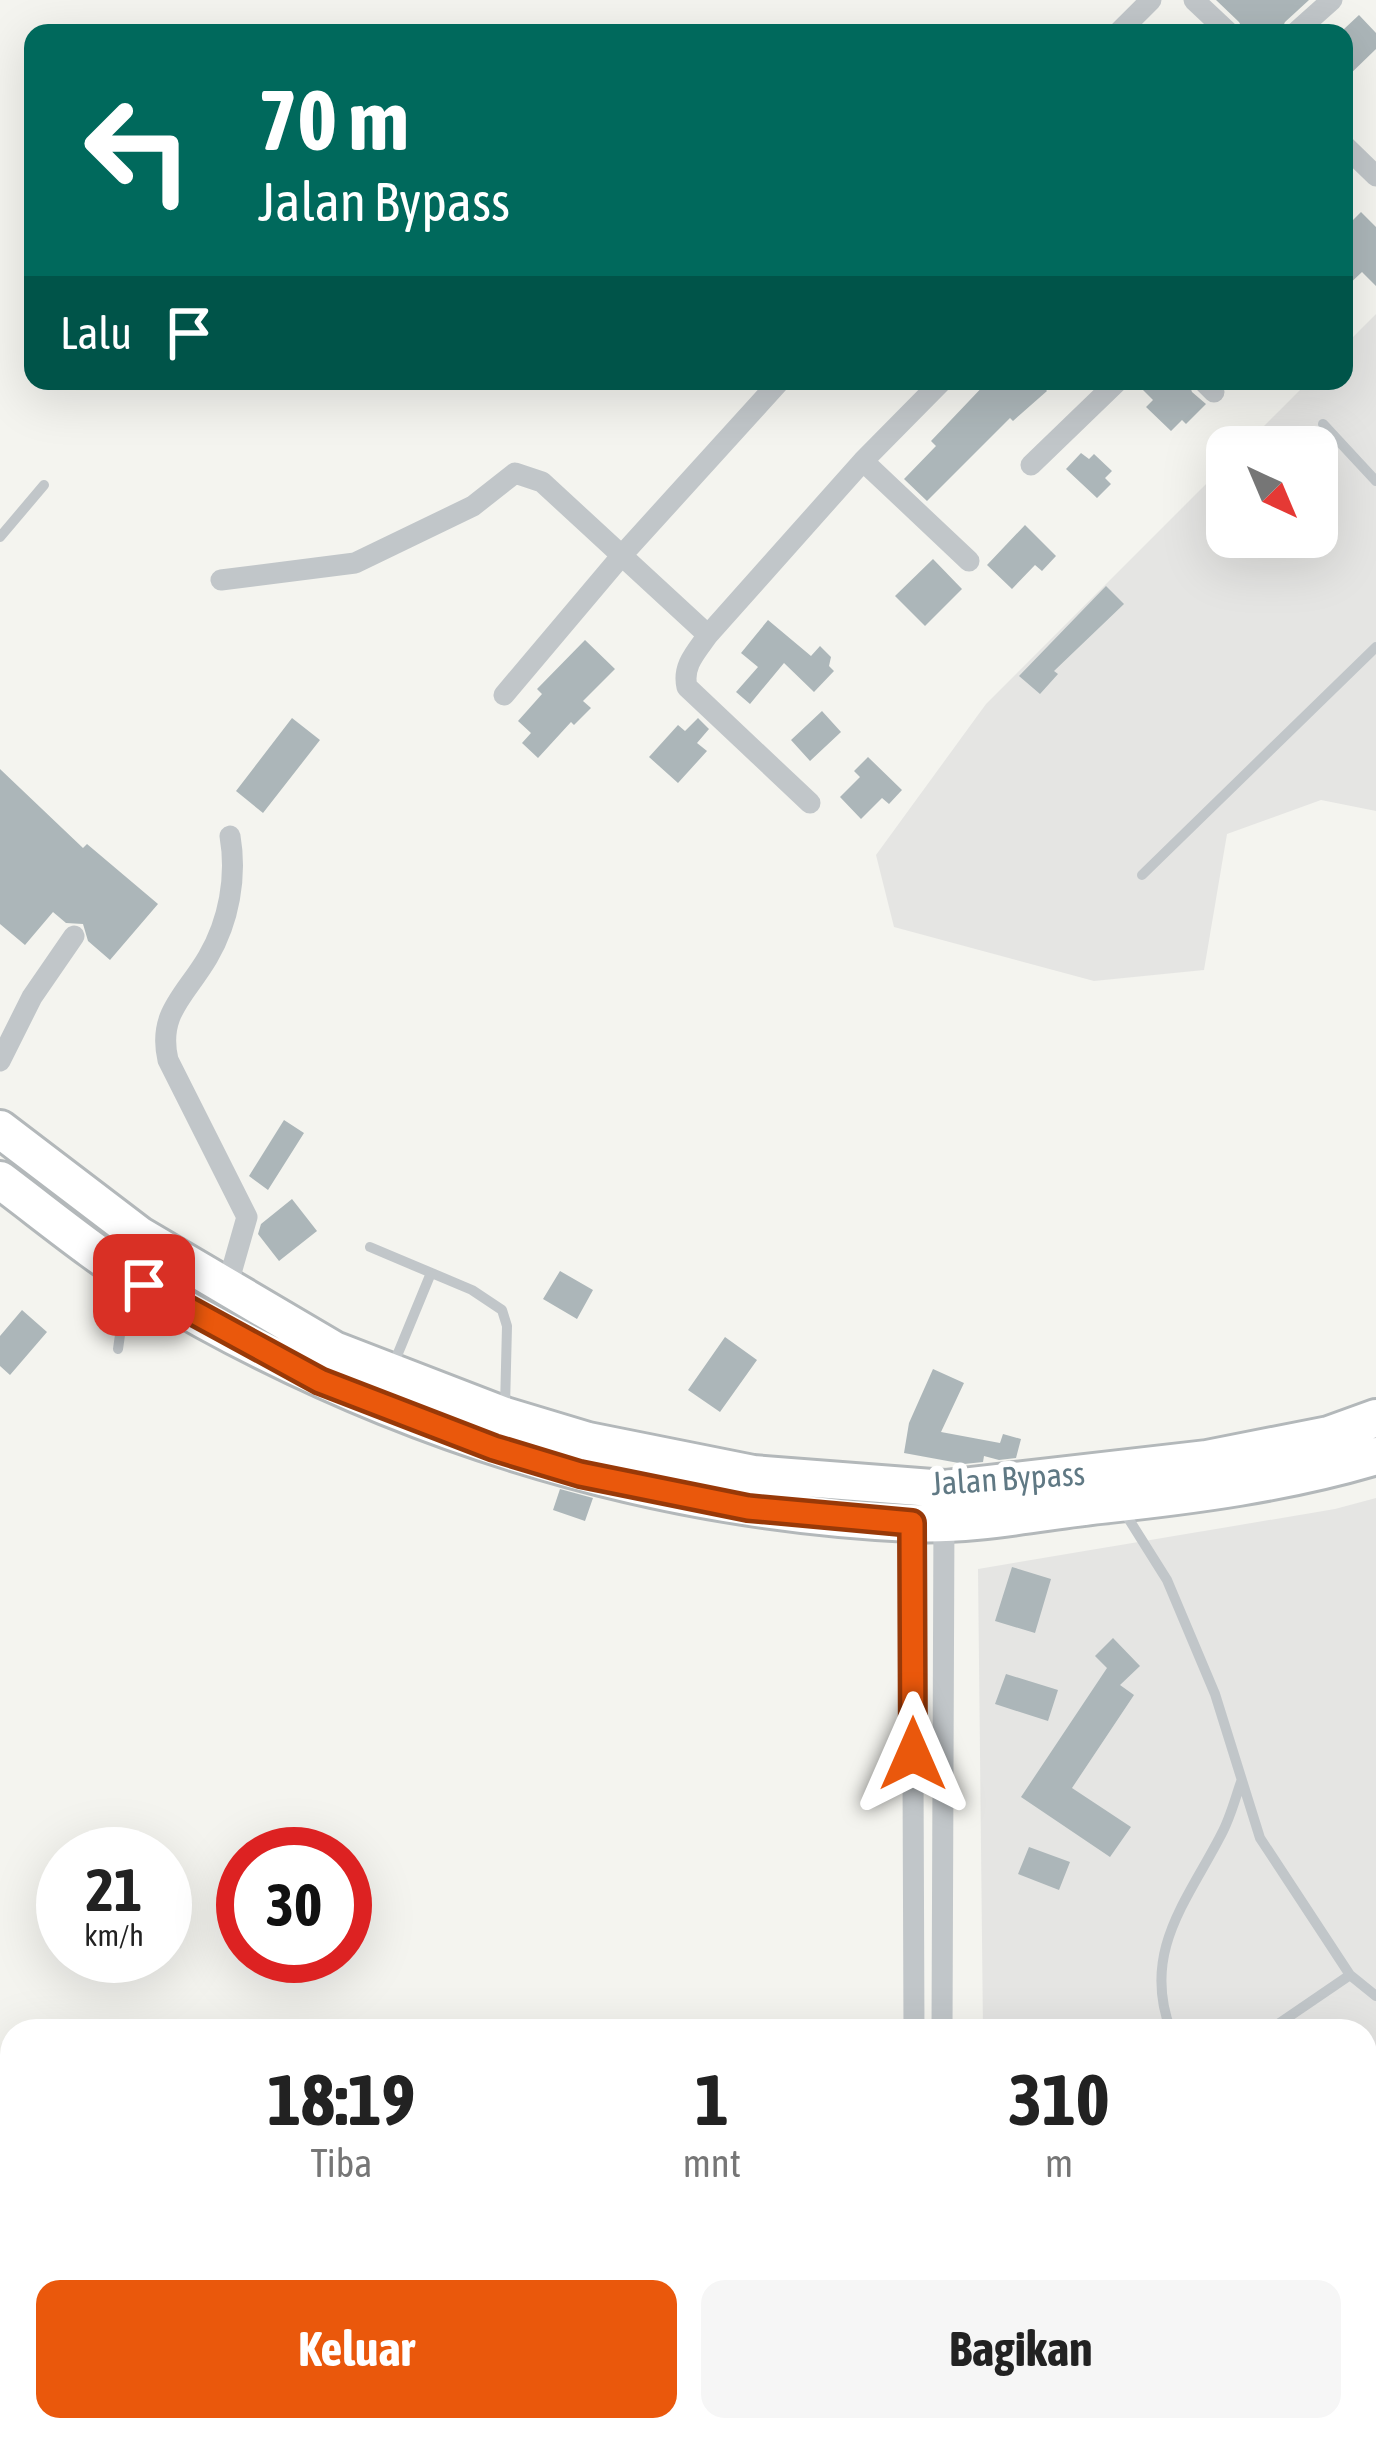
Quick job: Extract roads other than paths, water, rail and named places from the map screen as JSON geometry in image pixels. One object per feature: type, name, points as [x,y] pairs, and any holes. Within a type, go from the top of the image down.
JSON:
[{"type":"highway","name":"Jalan Bypass","points":[[0,1129],[139,1235],[334,1350],[505,1416],[588,1441],[928,1505],[1207,1459],[1329,1435],[1376,1418]]},
{"type":"highway","name":"Jalan Bypass","points":[[0,1180],[144,1285],[320,1381],[494,1448],[580,1474],[748,1508],[1119,1503],[1211,1492],[1376,1456]]},
{"type":"street","points":[[1127,24],[1151,0]]},
{"type":"street","points":[[1195,0],[1220,24]]},
{"type":"street","points":[[1304,24],[1332,0]]},
{"type":"street","points":[[504,695],[622,554],[772,390]]},
{"type":"street","points":[[810,803],[687,687],[688,664],[708,635],[863,461],[933,390]]},
{"type":"street","points":[[1031,465],[1109,390]]},
{"type":"street","points":[[863,461],[970,561]]},
{"type":"street","points":[[221,580],[355,563],[473,506],[515,473],[542,482],[708,635]]},
{"type":"street","points":[[227,1287],[247,1217],[168,1060],[162,1036],[169,1015],[210,954],[223,922],[234,862],[230,836]]},
{"type":"street","points":[[0,1061],[32,997],[74,936]]},
{"type":"street","points":[[914,2019],[928,1505]]},
{"type":"street","points":[[928,1505],[942,2019]]},
{"type":"lane","points":[[1323,424],[1376,482]]},
{"type":"lane","points":[[0,537],[44,485]]},
{"type":"lane","points":[[1142,875],[1376,647]]},
{"type":"lane","points":[[370,1247],[493,1300],[502,1310],[507,1326],[505,1416]]},
{"type":"lane","points":[[391,1372],[431,1273]]},
{"type":"lane","points":[[118,1349],[122,1322],[144,1285]]},
{"type":"lane","points":[[1119,1503],[1167,1580],[1215,1694],[1260,1838],[1350,1975],[1376,1996]]},
{"type":"lane","points":[[1166,2019],[1162,2008],[1164,1953],[1172,1919],[1222,1834],[1241,1781]]},
{"type":"lane","points":[[1286,2019],[1350,1975]]}]
